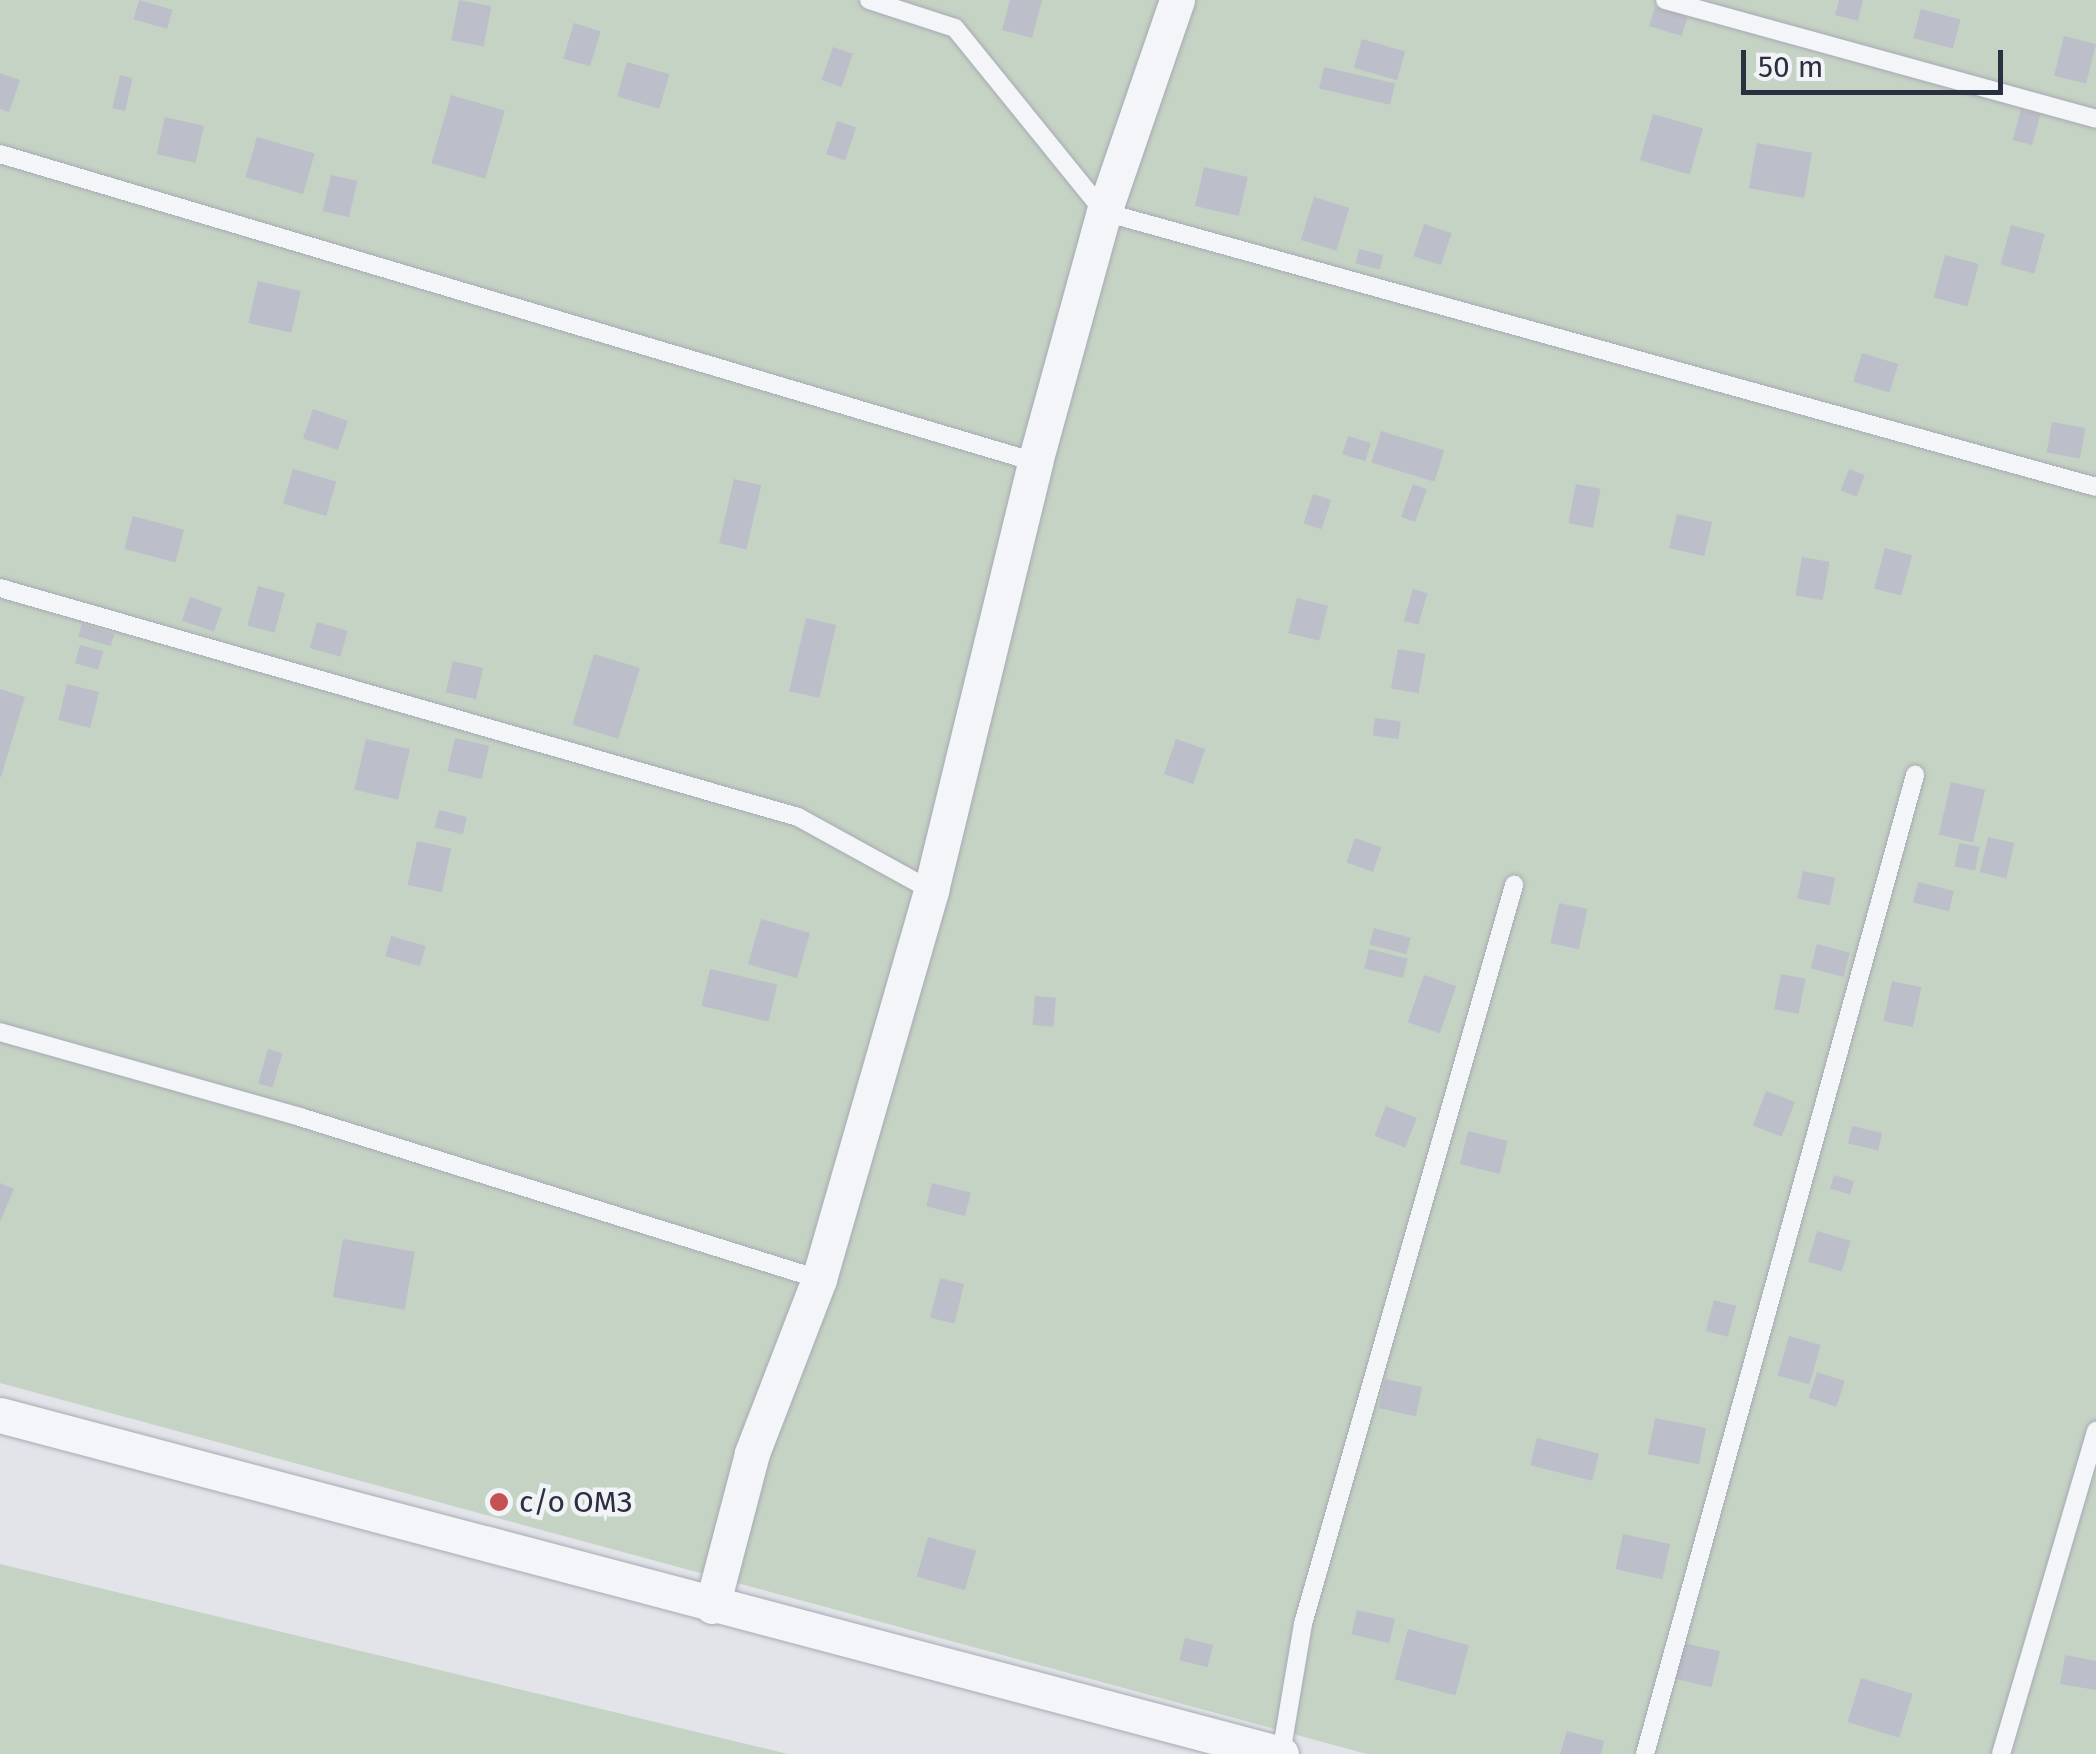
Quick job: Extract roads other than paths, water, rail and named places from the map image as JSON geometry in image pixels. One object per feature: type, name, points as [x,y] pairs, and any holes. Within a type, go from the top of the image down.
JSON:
[{"type":"street","points":[[712,1606],[752,1454],[819,1279],[931,890],[1034,462],[1104,212],[1177,0]]},
{"type":"street","points":[[0,1415],[1281,1754]]},
{"type":"lane","points":[[869,0],[955,28],[1104,212],[2096,488]]},
{"type":"lane","points":[[1665,0],[2096,119]]},
{"type":"lane","points":[[0,154],[1034,462]]},
{"type":"lane","points":[[0,588],[798,817],[931,890]]},
{"type":"lane","points":[[1645,1754],[1915,776]]},
{"type":"lane","points":[[1281,1754],[1303,1624],[1514,885]]},
{"type":"lane","points":[[0,1032],[300,1117],[819,1279]]},
{"type":"lane","points":[[2001,1754],[2096,1431]]},
{"type":"place","name":"с/о ОМЗ","points":[[499,1502]]}]
